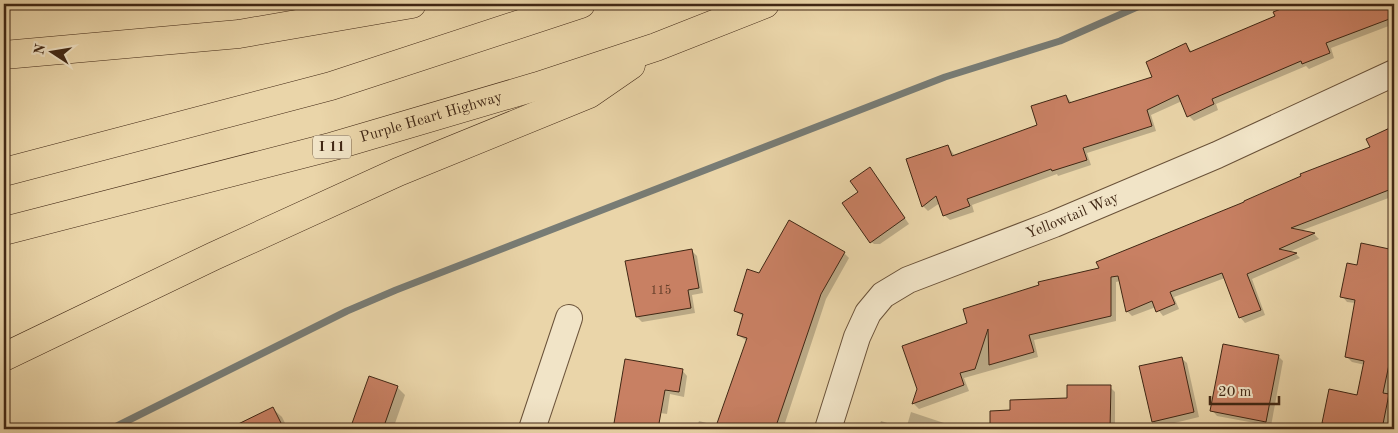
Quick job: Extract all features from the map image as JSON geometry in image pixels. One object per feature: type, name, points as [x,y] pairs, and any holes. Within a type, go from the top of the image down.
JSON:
[{"type":"highway","points":[[4,55],[239,34],[412,4]]},
{"type":"highway","points":[[4,172],[331,86],[581,4]]},
{"type":"highway","name":"Purple Heart Highway","points":[[4,231],[334,146],[656,48],[765,4]]},
{"type":"highway","points":[[4,358],[205,260],[398,172],[589,94],[656,48]]},
{"type":"street","name":"Yellowtail Way","points":[[828,429],[857,337],[868,313],[883,295],[908,280],[1054,224],[1217,155],[1394,73]]},
{"type":"street","points":[[532,429],[569,318]]},
{"type":"building","points":[[1294,4],[1386,4],[1392,18],[1326,43],[1330,53],[1302,64],[1301,61],[1212,99],[1214,104],[1187,117],[1178,95],[1147,110],[1152,126],[1083,148],[1087,160],[1052,171],[1051,169],[967,199],[970,206],[943,216],[936,196],[922,207],[906,159],[948,145],[952,156],[1037,125],[1031,106],[1066,95],[1069,103],[1152,77],[1146,62],[1186,43],[1190,52],[1275,16],[1273,12]]},
{"type":"building","points":[[1394,126],[1394,188],[1291,228],[1315,233],[1279,249],[1297,253],[1247,274],[1261,310],[1239,318],[1222,273],[1170,292],[1175,304],[1156,312],[1152,301],[1126,312],[1118,276],[1111,277],[1111,316],[1029,335],[1034,352],[989,365],[988,329],[975,369],[960,373],[964,385],[912,404],[917,389],[902,346],[967,323],[963,309],[1039,285],[1038,282],[1099,268],[1096,262],[1244,202],[1301,176],[1300,174],[1370,147],[1366,139]]},
{"type":"building","points":[[870,167],[905,218],[870,243],[842,203],[858,192],[850,181]]},
{"type":"building","points":[[789,220],[845,252],[821,294],[775,429],[715,429],[747,338],[737,335],[743,314],[734,311],[747,269],[759,273]]},
{"type":"building","points":[[1361,243],[1394,250],[1394,341],[1383,393],[1389,394],[1382,429],[1364,425],[1363,429],[1352,429],[1322,423],[1329,389],[1357,395],[1364,361],[1345,357],[1355,300],[1340,297],[1347,263],[1357,265]]},
{"type":"building","points":[[692,249],[699,288],[688,290],[691,308],[636,317],[625,261]]},
{"type":"building","points":[[1223,344],[1279,355],[1266,422],[1210,411]]},
{"type":"building","points":[[1182,357],[1194,412],[1152,422],[1139,366]]},
{"type":"building","points":[[625,359],[683,369],[679,392],[665,390],[658,429],[613,429]]},
{"type":"building","points":[[369,376],[398,386],[383,429],[350,429]]},
{"type":"building","points":[[1067,385],[1111,385],[1110,429],[990,429],[990,411],[1010,410],[1010,400],[1067,398]]},
{"type":"building","points":[[273,407],[284,429],[228,429]]},
{"type":"waterway","points":[[111,429],[347,311],[396,290],[945,77],[1060,41],[1144,4]]}]
